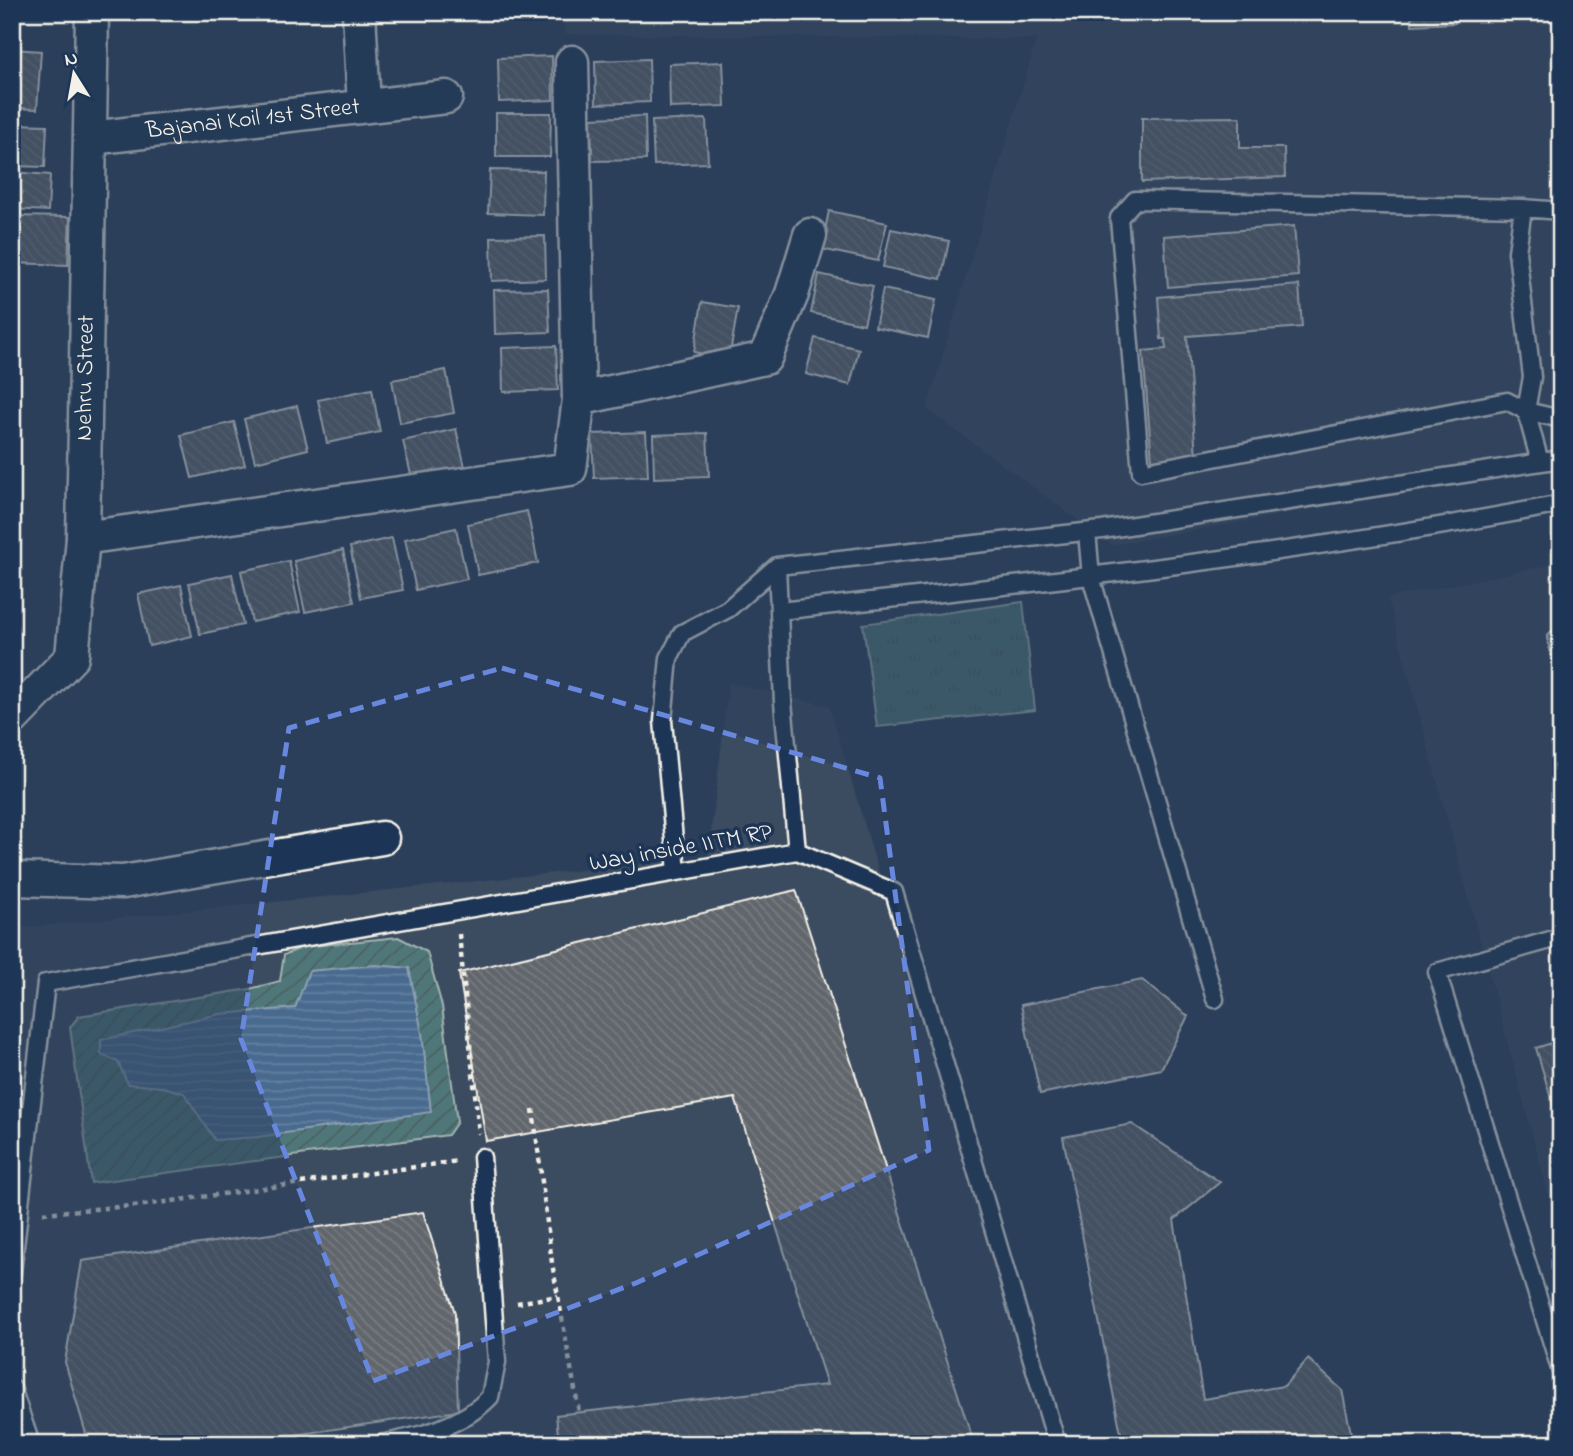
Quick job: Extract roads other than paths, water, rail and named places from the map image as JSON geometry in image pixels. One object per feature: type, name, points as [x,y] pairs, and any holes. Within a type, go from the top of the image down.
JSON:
[{"type":"street","name":"Nehru Street","points":[[12,719],[72,657],[83,538],[92,12]]},
{"type":"street","name":"Bajanai Koil 1st Street","points":[[91,138],[364,107],[359,12]]},
{"type":"street","points":[[83,538],[570,469],[579,399],[572,62]]},
{"type":"street","points":[[364,107],[446,96]]},
{"type":"street","points":[[579,399],[765,358],[792,294],[810,235]]},
{"type":"street","points":[[12,879],[123,882],[382,838]]},
{"type":"lane","points":[[1561,211],[1135,200],[1119,218],[1141,472],[1507,401],[1526,411],[1561,419]]},
{"type":"lane","points":[[1523,208],[1517,252],[1532,377],[1526,411],[1540,461]]},
{"type":"lane","points":[[677,872],[663,721],[669,658],[682,633],[728,609],[777,566],[1087,532],[1561,459]]},
{"type":"lane","points":[[779,611],[1091,577],[1419,531],[1561,504]]},
{"type":"lane","points":[[1087,532],[1091,577],[1215,999]]},
{"type":"lane","name":"Way inside IITM RP","points":[[12,1272],[46,983],[797,851],[783,702],[777,566]]},
{"type":"lane","points":[[797,851],[894,892],[1057,1444]]},
{"type":"lane","points":[[1561,937],[1437,972],[1561,1372]]},
{"type":"lane","points":[[380,1444],[440,1429],[464,1418],[490,1397],[497,1362],[482,1157]]},
{"type":"lane","points":[[12,1388],[31,1444]]},
{"type":"water","points":[[375,965],[409,968],[422,1033],[431,1112],[258,1137],[215,1140],[184,1093],[163,1087],[128,1084],[118,1062],[101,1054],[101,1040],[220,1014],[295,1008],[309,971]]}]
